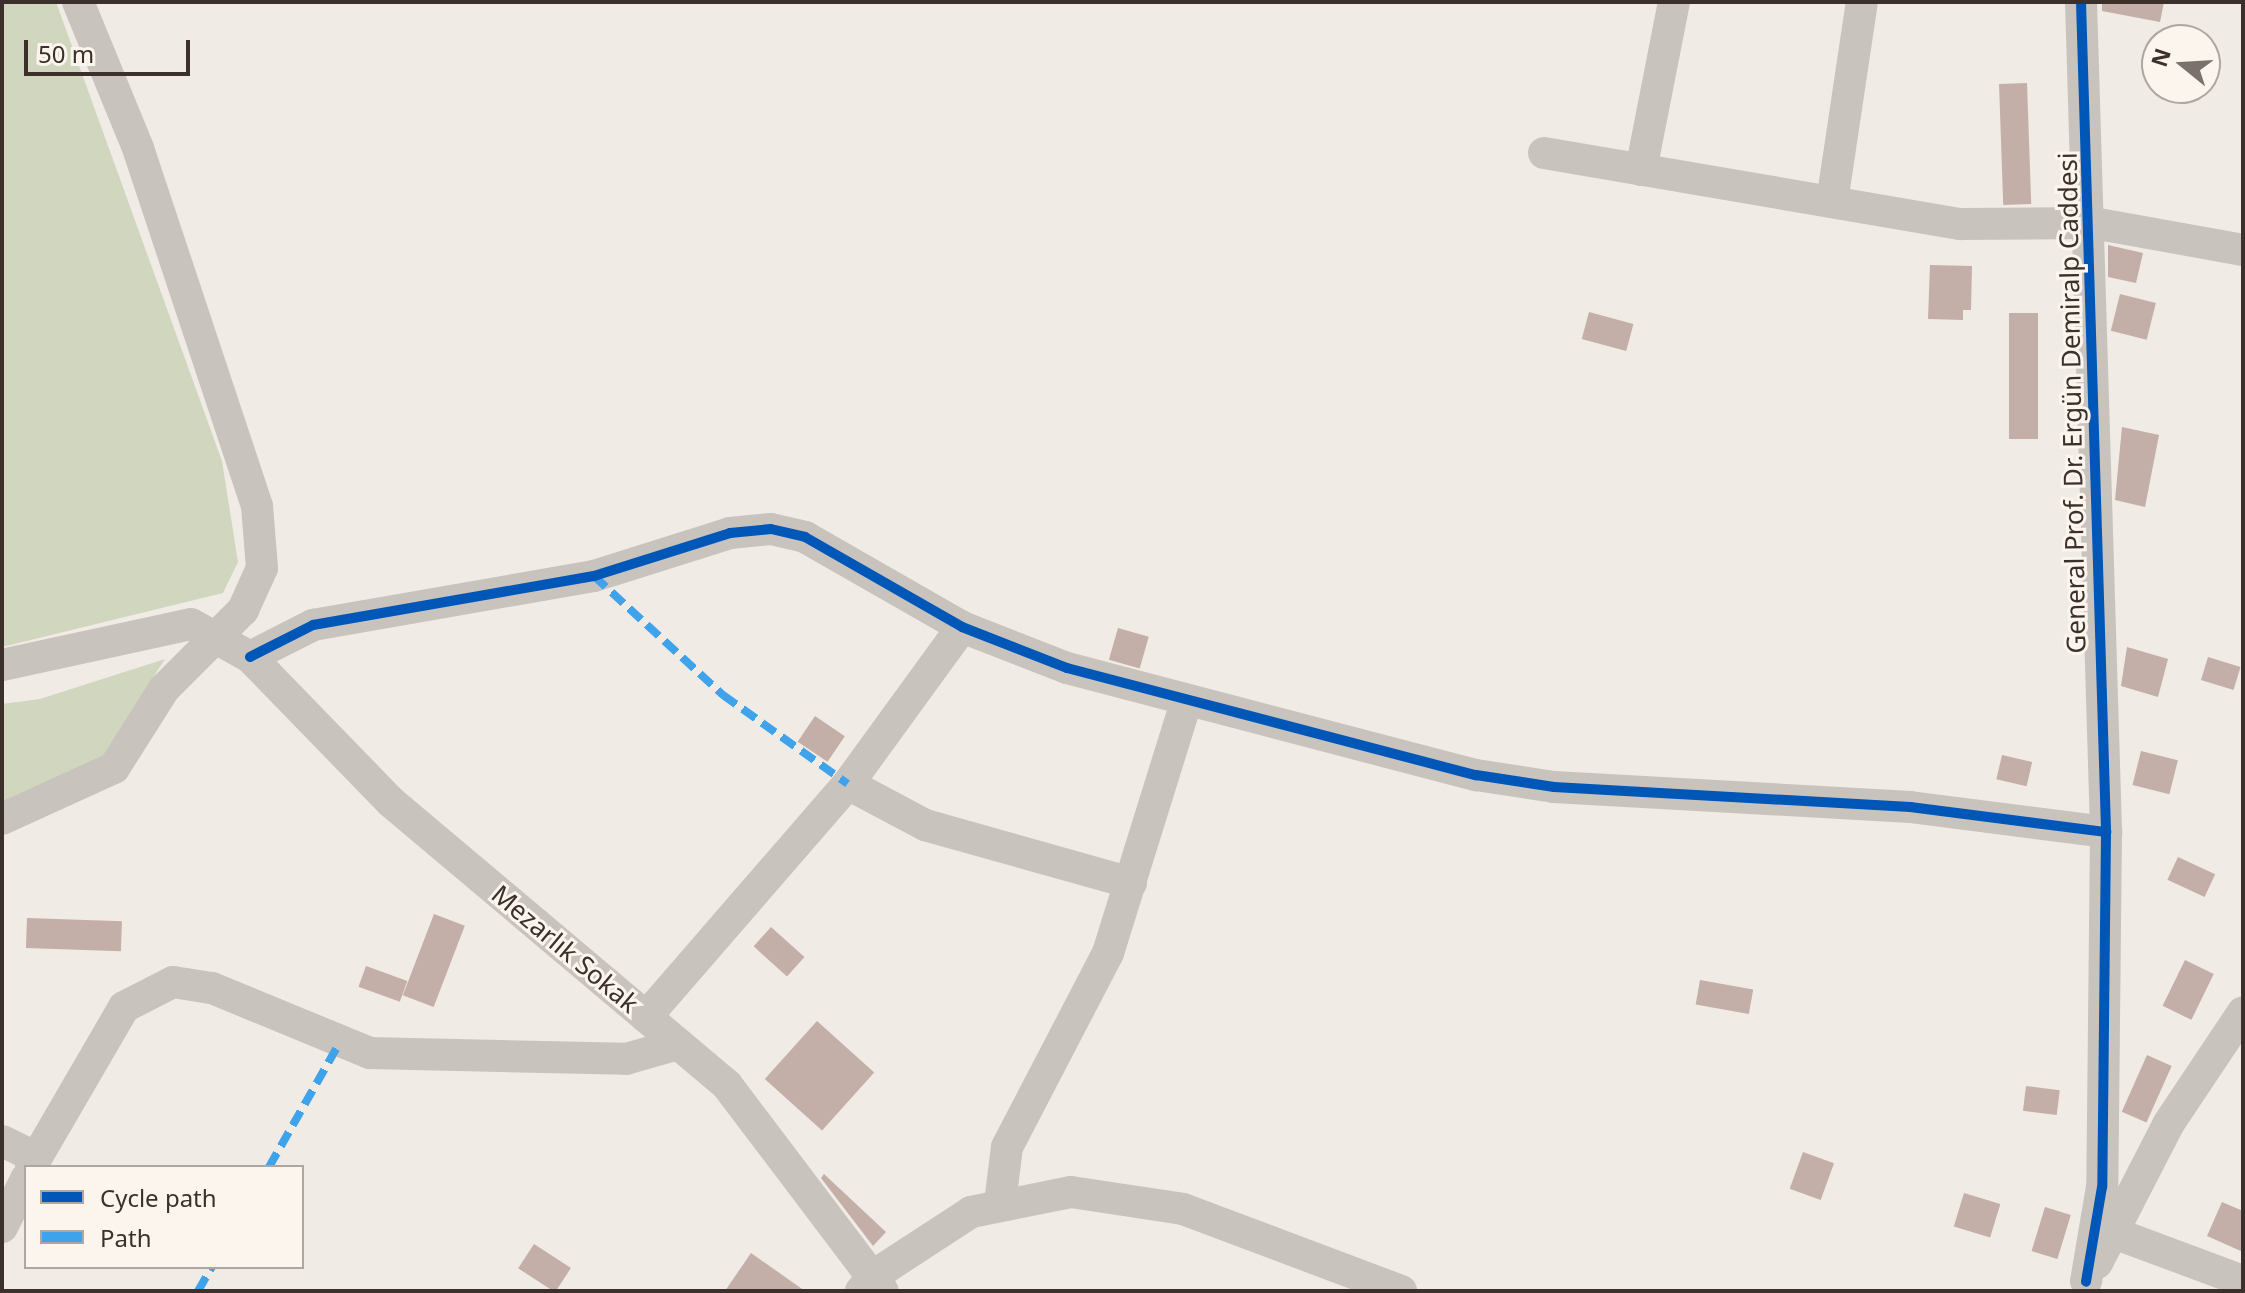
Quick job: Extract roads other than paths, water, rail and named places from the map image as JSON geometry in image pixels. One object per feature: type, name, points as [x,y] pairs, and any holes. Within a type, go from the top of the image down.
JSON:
[{"type":"street","points":[[2,819],[105,777],[164,689],[243,610],[262,568],[257,506],[138,148],[78,2]]},
{"type":"street","points":[[1641,170],[1674,2]]},
{"type":"street","points":[[1832,202],[1862,2]]},
{"type":"street","name":"General Prof. Dr. Ergün Demiralp Caddesi","points":[[2081,2],[2093,223],[2106,832],[2102,1187],[2084,1287]]},
{"type":"street","points":[[1544,153],[1991,227],[2093,223],[2243,250]]},
{"type":"street","points":[[250,657],[313,625],[594,576],[758,529],[805,537],[962,627],[1067,668],[1186,702],[1515,783],[1880,804],[2106,832]]},
{"type":"street","name":"Mezarlık Sokak","points":[[2,665],[191,624],[218,636],[250,657],[391,802],[727,1085],[872,1286]]},
{"type":"street","points":[[646,1017],[848,784],[962,627]]},
{"type":"street","points":[[1000,1203],[1007,1147],[1091,992],[1131,883],[1186,702]]},
{"type":"street","points":[[848,784],[925,825],[1131,883]]},
{"type":"street","points":[[33,1165],[124,1007],[173,982],[212,988],[370,1053],[626,1059],[678,1044]]},
{"type":"street","points":[[2084,1287],[2169,1123],[2243,1012]]},
{"type":"street","points":[[2,1141],[28,1165]]},
{"type":"street","points":[[2,1227],[24,1182]]},
{"type":"street","points":[[872,1286],[942,1227],[1000,1203],[1071,1192],[1144,1198],[1401,1291]]},
{"type":"street","points":[[2114,1233],[2243,1281]]}]
